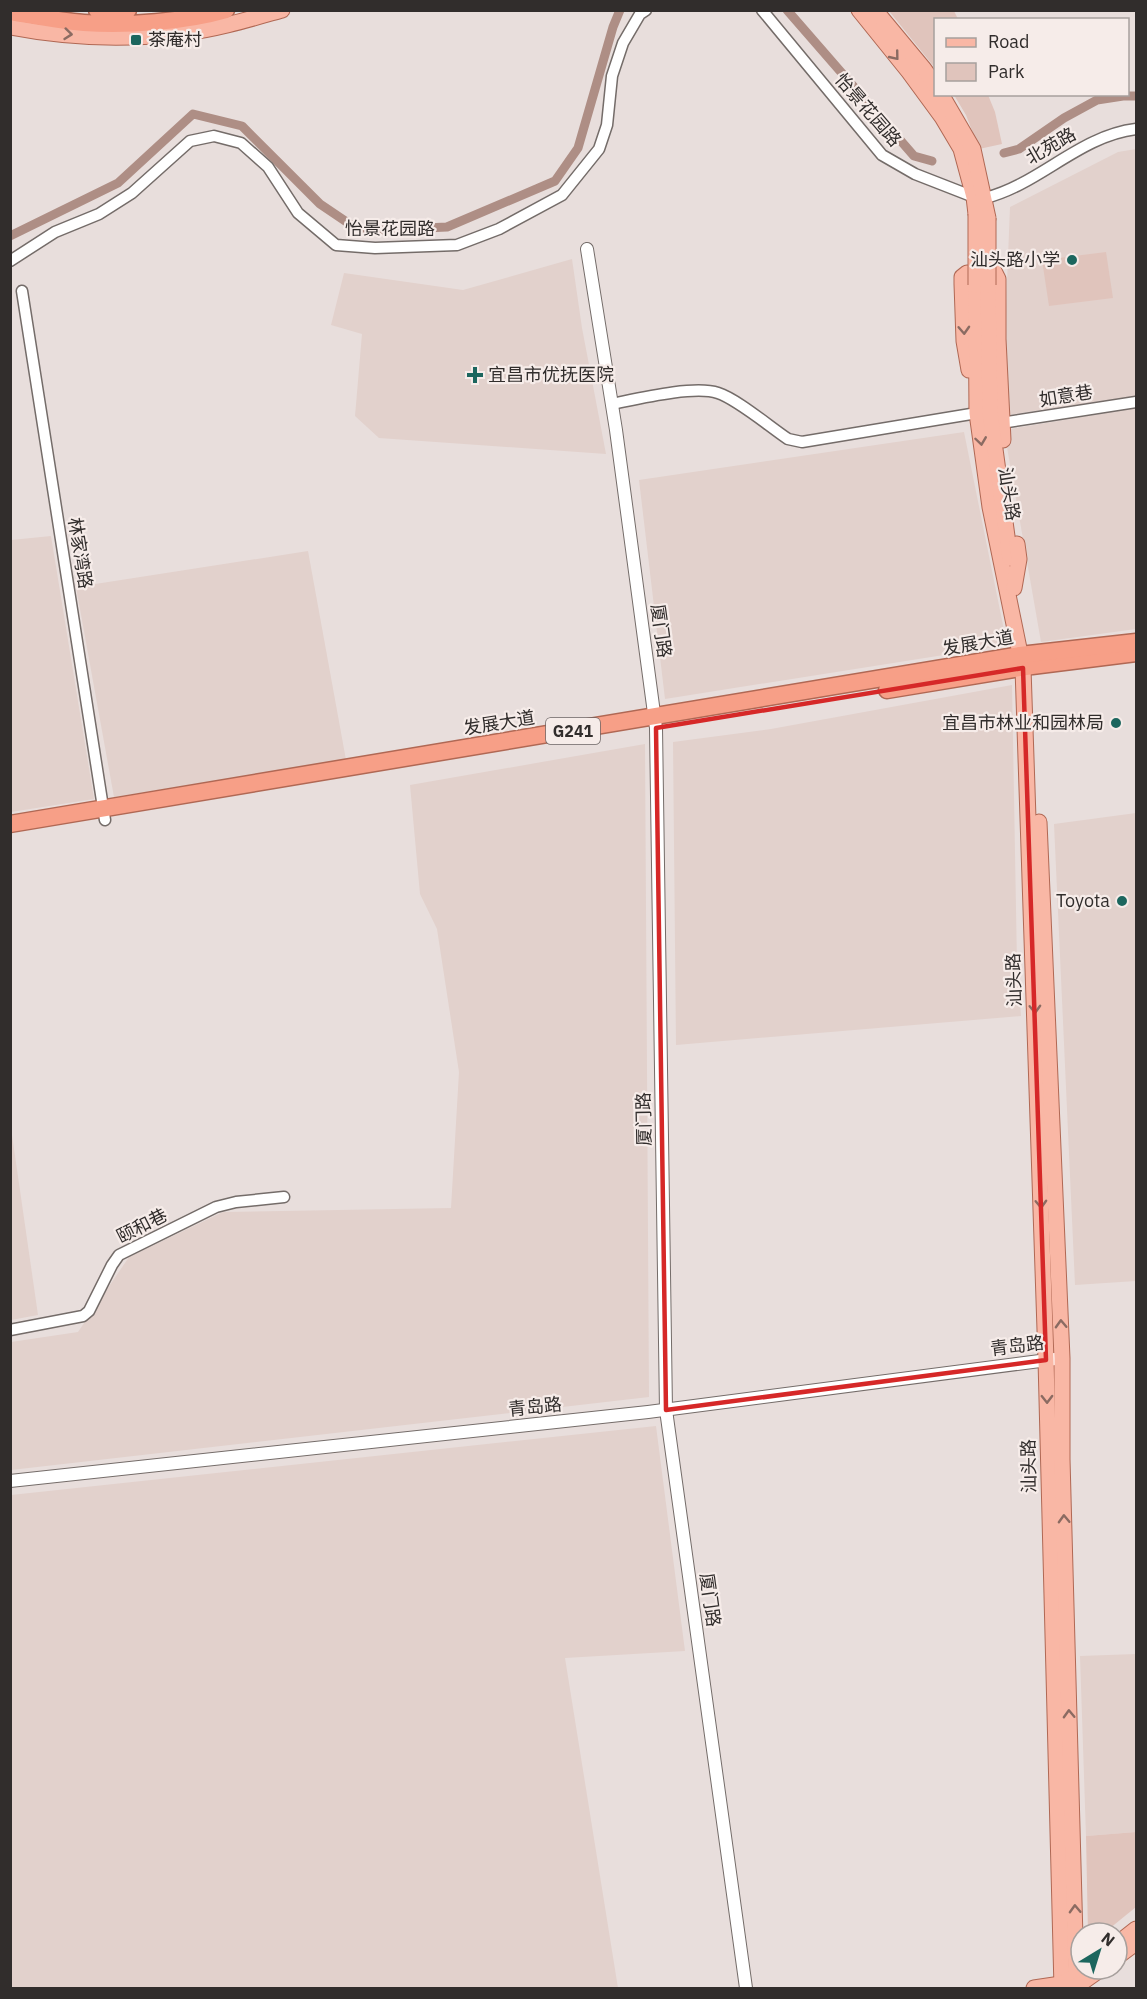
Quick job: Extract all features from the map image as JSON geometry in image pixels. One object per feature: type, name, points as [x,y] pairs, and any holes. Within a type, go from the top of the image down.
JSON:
[{"type":"highway","points":[[97,10],[128,10]]},
{"type":"highway","points":[[10,12],[84,22],[136,23],[209,15],[226,10]]},
{"type":"highway","name":"发展大道","points":[[10,835],[105,814],[1137,642]]},
{"type":"highway","name":"发展大道","points":[[1026,661],[1137,654]]},
{"type":"highway","name":"发展大道","points":[[10,824],[105,814]]},
{"type":"main road","points":[[10,27],[87,36],[128,38],[185,33],[282,10]]},
{"type":"main road","name":"汕头路","points":[[858,10],[909,72],[942,117],[961,149],[979,197]]},
{"type":"main road","points":[[875,10],[934,83]]},
{"type":"main road","name":"汕头路","points":[[942,96],[973,149],[982,216],[977,413],[990,507],[1026,661],[1046,1360],[1073,1983]]},
{"type":"main road","points":[[981,279],[999,279],[1001,423],[1019,559],[1014,588]]},
{"type":"main road","name":"汕头路","points":[[981,279],[990,413],[1026,661],[1062,1358],[1073,1983]]},
{"type":"main road","points":[[1035,1989],[1073,1983]]},
{"type":"street","name":"怡景花园路","points":[[10,261],[55,232],[99,214],[132,193],[190,141],[214,136],[241,143],[268,167],[298,213],[336,245],[375,248],[457,245],[478,237],[562,195],[599,149],[607,125],[612,76],[623,43],[640,14],[646,10]]},
{"type":"street","name":"怡景花园路","points":[[762,10],[882,155],[915,174],[979,197]]},
{"type":"street","name":"北苑路","points":[[979,197],[1005,193],[1088,143],[1120,131],[1137,129]]},
{"type":"street","name":"厦门路","points":[[587,249],[612,404],[655,723],[666,1410],[746,1989]]},
{"type":"street","name":"林家湾路","points":[[22,291],[105,814]]},
{"type":"street","points":[[612,404],[656,394],[702,391],[717,393],[788,439],[802,442],[977,413]]},
{"type":"street","name":"如意巷","points":[[1001,423],[1137,402]]},
{"type":"street","name":"颐和巷","points":[[10,1330],[83,1316],[89,1311],[112,1265],[119,1256],[206,1212],[236,1202],[284,1197]]},
{"type":"street","name":"青岛路","points":[[10,1481],[353,1446],[666,1410],[1062,1358]]},
{"type":"highlighted area","points":[[1023,668],[1046,1360],[666,1410],[656,728]]},
{"type":"shaded area","name":"汕头路小学","points":[[1136,149],[1136,396],[1008,415],[1005,333],[1010,207],[1118,152]]},
{"type":"shaded area","name":"宜昌市优抚医院","points":[[572,259],[582,328],[606,454],[379,438],[355,416],[362,334],[331,325],[344,273],[463,290]]},
{"type":"shaded area","points":[[1136,408],[1136,629],[1041,642],[1004,430]]},
{"type":"shaded area","points":[[964,432],[1007,645],[665,699],[639,480]]},
{"type":"shaded area","points":[[51,536],[94,799],[11,812],[11,540]]},
{"type":"shaded area","points":[[308,551],[346,760],[114,797],[76,587]]},
{"type":"shaded area","points":[[1012,685],[1017,964],[1021,1016],[676,1045],[673,742],[771,729]]},
{"type":"shaded area","points":[[645,744],[649,1397],[11,1470],[11,1342],[78,1332],[129,1257],[223,1212],[451,1208],[459,1072],[437,929],[420,894],[410,785]]},
{"type":"shaded area","points":[[1136,813],[1136,1281],[1075,1285],[1054,824]]},
{"type":"shaded area","points":[[11,1128],[38,1315],[10,1320]]},
{"type":"shaded area","points":[[656,1426],[685,1651],[565,1658],[618,1988],[11,1988],[11,1495]]},
{"type":"shaded area","points":[[1136,1654],[1136,1832],[1086,1836],[1080,1656]]},
{"type":"green space","points":[[889,11],[954,11],[958,18],[934,18],[934,67]]},
{"type":"green space","points":[[955,96],[988,96],[995,112],[1002,144],[979,149],[966,115]]},
{"type":"green space","points":[[1106,252],[1113,298],[1049,306],[1042,260]]},
{"type":"green space","points":[[1136,1832],[1136,1907],[1119,1921],[1088,1921],[1086,1836]]},
{"type":"waterway","points":[[10,236],[118,183],[193,114],[242,126],[320,204],[360,231],[447,227],[555,181],[578,148],[620,10]]},
{"type":"waterway","points":[[787,10],[914,156],[932,161]]},
{"type":"waterway","points":[[1004,153],[1019,149],[1064,118],[1097,100],[1136,96]]},
{"type":"place","name":"茶庵村","points":[[136,40]]},
{"type":"place","name":"汕头路小学","points":[[1072,260]]},
{"type":"place","name":"宜昌市优抚医院","points":[[475,375]]},
{"type":"place","name":"宜昌市林业和园林局","points":[[1116,723]]},
{"type":"place","name":"Toyota","points":[[1122,901]]}]
